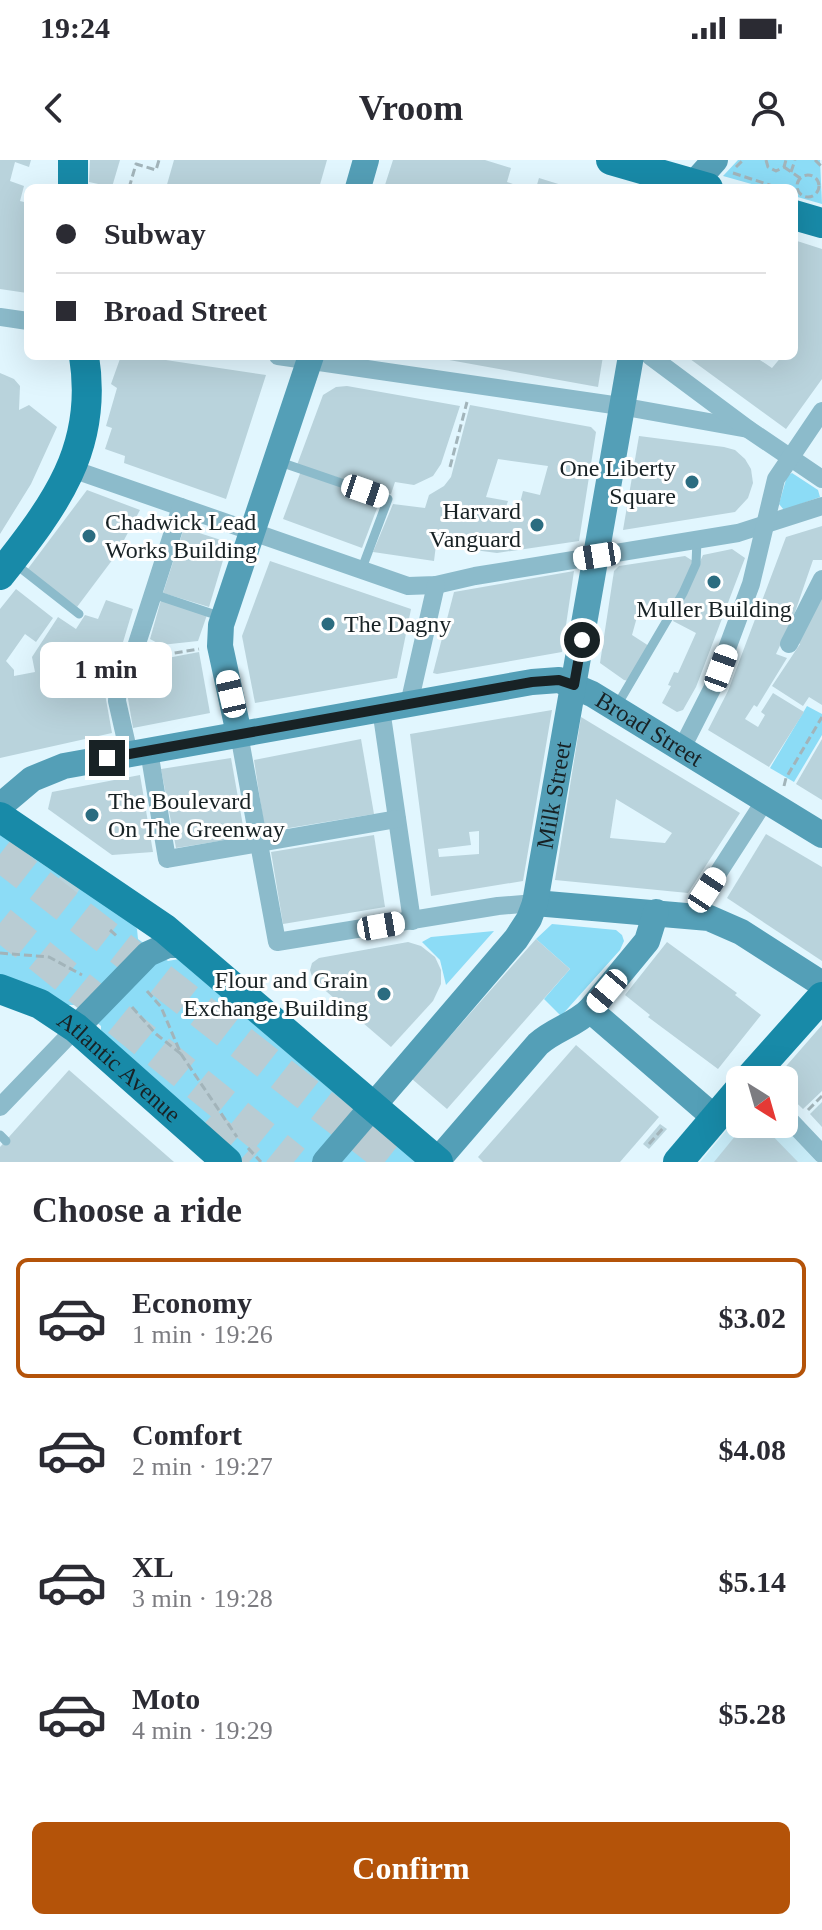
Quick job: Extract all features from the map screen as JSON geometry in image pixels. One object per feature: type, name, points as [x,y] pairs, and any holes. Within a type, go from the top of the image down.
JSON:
[{"type":"main road","points":[[73,160],[73,184]]},
{"type":"main road","points":[[359,184],[366,160]]},
{"type":"main road","points":[[611,160],[707,178]]},
{"type":"main road","points":[[798,216],[822,223]]},
{"type":"main road","points":[[6,568],[46,516],[72,469],[83,438],[87,409],[84,360]]},
{"type":"main road","points":[[239,734],[220,646],[224,618],[309,360]]},
{"type":"main road","name":"Milk Street","points":[[325,1162],[516,939],[529,919],[535,903],[630,360]]},
{"type":"main road","name":"Broad Street","points":[[0,806],[32,779],[48,771],[239,734],[532,682],[559,680],[616,707],[682,748],[775,792],[822,835]]},
{"type":"main road","points":[[0,817],[125,900],[185,945],[438,1161],[538,1044],[550,1034],[582,1019],[590,1010],[647,941],[656,912]]},
{"type":"main road","points":[[535,903],[709,918],[741,932],[822,984]]},
{"type":"main road","points":[[76,1028],[148,954],[168,945],[185,945]]},
{"type":"main road","name":"Atlantic Avenue","points":[[0,989],[40,1004],[76,1028],[227,1162]]},
{"type":"main road","points":[[761,1066],[822,997]]},
{"type":"main road","points":[[590,1010],[715,1118]]},
{"type":"main road","points":[[678,1162],[726,1106]]},
{"type":"street","points":[[0,317],[24,320]]},
{"type":"street","points":[[322,360],[748,429]]},
{"type":"street","points":[[655,360],[822,479]]},
{"type":"street","points":[[682,748],[721,668],[760,556],[772,490],[789,457],[822,411]]},
{"type":"street","points":[[72,469],[408,586],[436,585],[738,533],[822,506]]},
{"type":"street","points":[[181,507],[131,660],[117,692],[139,752],[167,859],[397,819]]},
{"type":"street","points":[[789,644],[822,579]]},
{"type":"street","points":[[409,704],[436,585]]},
{"type":"street","points":[[381,709],[412,921]]},
{"type":"street","points":[[239,734],[256,842],[277,942],[498,906],[535,903]]},
{"type":"street","points":[[691,915],[775,792]]},
{"type":"street","points":[[0,1107],[76,1028]]},
{"type":"street","points":[[798,1123],[822,1154]]},
{"type":"lane","points":[[277,461],[388,499],[361,571]]},
{"type":"lane","points":[[616,707],[683,593],[696,564],[697,540]]},
{"type":"lane","points":[[6,568],[79,614]]},
{"type":"lane","points":[[153,594],[224,618]]},
{"type":"path","points":[[130,184],[136,164],[156,170],[159,160]]},
{"type":"path","points":[[766,160],[773,171],[784,167],[786,160]]},
{"type":"path","points":[[791,172],[795,160]]},
{"type":"path","points":[[815,160],[822,167]]},
{"type":"path","points":[[784,167],[800,178]]},
{"type":"path","points":[[797,184],[800,178],[810,175],[817,179],[819,186],[817,193],[807,197],[801,194],[798,186]]},
{"type":"path","points":[[707,178],[750,184]]},
{"type":"path","points":[[450,467],[472,384]]},
{"type":"path","points":[[131,660],[220,646]]},
{"type":"path","points":[[775,792],[822,717]]},
{"type":"path","points":[[110,930],[118,937]]},
{"type":"path","points":[[0,953],[49,957],[82,975]]},
{"type":"path","points":[[147,991],[161,1007],[181,1054],[235,1134],[261,1162]]},
{"type":"path","points":[[132,1007],[156,1034],[181,1054]]},
{"type":"path","points":[[798,1113],[822,1096]]},
{"type":"path","points":[[649,1144],[664,1127]]},
{"type":"shaded area","points":[[738,160],[820,160],[822,204],[798,197],[798,184],[752,184],[723,176]]},
{"type":"shaded area","points":[[792,473],[818,490],[820,497],[784,510],[779,504],[787,476]]},
{"type":"shaded area","points":[[807,706],[822,714],[822,735],[794,782],[770,768]]},
{"type":"shaded area","points":[[0,834],[131,922],[137,929],[138,939],[168,961],[179,959],[348,1105],[347,1113],[372,1134],[387,1136],[418,1162],[244,1162],[75,1005],[68,1005],[0,976]]},
{"type":"shaded area","points":[[552,924],[616,930],[624,941],[620,950],[561,1016],[544,999],[570,969],[536,939]]},
{"type":"shaded area","points":[[494,931],[446,985],[440,960],[422,942],[431,937]]},
{"type":"shaded area","points":[[726,1131],[726,1138],[794,1138],[817,1162],[700,1162]]},
{"type":"building","points":[[0,160],[31,160],[29,167],[15,162],[10,181],[24,186],[20,201],[24,202],[24,293],[0,289]]},
{"type":"building","points":[[90,160],[120,160],[113,184],[89,182]]},
{"type":"building","points":[[174,160],[327,160],[320,184],[167,184]]},
{"type":"building","points":[[393,160],[485,160],[511,168],[507,182],[513,184],[385,184]]},
{"type":"building","points":[[539,178],[558,184],[537,184]]},
{"type":"building","points":[[798,241],[822,249],[822,379],[786,429],[691,360],[760,360],[772,368],[779,360],[798,360]]},
{"type":"building","points":[[120,360],[166,360],[266,375],[226,499],[124,463],[125,456],[105,449],[112,428],[106,426],[117,388],[111,384]]},
{"type":"building","points":[[449,360],[602,360],[598,387]]},
{"type":"building","points":[[0,373],[14,379],[20,386],[19,410],[29,405],[57,427],[31,484],[0,534]]},
{"type":"building","points":[[347,386],[460,406],[441,464],[433,476],[414,485],[395,482],[391,494],[297,465],[323,395],[336,387]]},
{"type":"building","points":[[470,405],[591,427],[596,432],[579,541],[497,553],[436,545],[434,561],[373,552],[393,504],[425,508],[429,495],[444,486],[451,477]],"holes":[[[498,459],[548,466],[540,495],[523,491],[519,507],[505,510],[508,501],[486,497]]]},
{"type":"building","name":"One Liberty Square","points":[[639,436],[735,450],[751,469],[753,483],[748,498],[735,512],[623,530]]},
{"type":"building","points":[[301,471],[376,498],[379,503],[362,548],[283,519]]},
{"type":"building","name":"Chadwick Lead Works Building","points":[[87,490],[140,510],[116,555],[77,607],[27,570]]},
{"type":"building","points":[[822,526],[822,560],[813,560],[793,618],[776,654],[787,658],[757,707],[754,705],[745,719],[758,727],[765,715],[761,712],[773,693],[804,712],[769,767],[708,730],[728,691],[786,537]]},
{"type":"building","points":[[184,528],[224,541],[227,547],[209,607],[163,593]]},
{"type":"building","points":[[732,549],[745,558],[696,687],[683,710],[677,712],[662,703],[674,672],[678,673],[696,633],[673,621],[703,555]]},
{"type":"building","points":[[685,556],[693,561],[669,618],[637,617],[632,635],[649,646],[629,681],[624,680],[600,663],[614,571],[619,566]]},
{"type":"building","name":"The Dagny","points":[[270,561],[411,609],[397,678],[255,703],[242,636]]},
{"type":"building","points":[[574,571],[562,652],[433,673],[454,592]]},
{"type":"building","points":[[16,589],[53,618],[36,642],[25,634],[6,661],[14,670],[14,676],[35,672],[32,657],[58,617],[76,629],[85,615],[98,619],[106,600],[133,609],[117,662],[102,677],[112,733],[0,758],[0,609]]},
{"type":"building","points":[[822,596],[822,705],[809,697],[803,706],[772,686],[800,644],[793,638]]},
{"type":"building","points":[[161,600],[207,615],[198,641],[161,645],[150,639]]},
{"type":"building","points":[[199,652],[210,713],[133,728],[126,687],[141,663]]},
{"type":"building","points":[[552,710],[523,881],[431,896],[410,734]],"holes":[[[479,831],[479,854],[439,857],[438,849],[471,845],[469,832]]]},
{"type":"building","points":[[581,717],[740,813],[688,893],[555,880]],"holes":[[[616,799],[672,833],[665,843],[610,838]]]},
{"type":"building","points":[[361,739],[374,814],[265,832],[254,760]]},
{"type":"building","points":[[822,739],[822,800],[796,784]]},
{"type":"building","points":[[231,758],[245,837],[176,848],[161,769]]},
{"type":"building","name":"The Boulevard On The Greenway","points":[[140,775],[153,852],[112,855],[48,809],[52,792]]},
{"type":"building","points":[[766,834],[822,867],[822,961],[727,898]]},
{"type":"building","points":[[374,835],[385,907],[283,924],[271,852]]},
{"type":"building","points":[[61,875],[81,887],[75,896],[55,885]]},
{"type":"building","points":[[536,939],[570,969],[447,1109],[412,1079]]},
{"type":"building","name":"Flour and Grain Exchange Building","points":[[408,942],[421,946],[435,957],[441,970],[441,984],[433,1001],[391,1047],[313,980],[310,970],[312,963],[319,958]]},
{"type":"building","points":[[667,942],[737,993],[735,995],[761,1015],[718,1069],[648,1017],[650,1015],[625,995]]},
{"type":"building","points":[[822,1025],[822,1091],[803,1109],[798,1104],[798,1066],[786,1066]]},
{"type":"building","points":[[576,1045],[659,1117],[620,1162],[483,1162],[478,1157]]},
{"type":"building","points":[[69,1070],[174,1162],[0,1162],[0,1147]]},
{"type":"building","points":[[822,1102],[822,1127],[810,1114]]},
{"type":"building","points":[[660,1124],[667,1129],[649,1149],[643,1144]]},
{"type":"building","points":[[734,1138],[775,1138],[798,1162],[714,1162]]},
{"type":"tunnel","points":[[0,854],[394,1162]]},
{"type":"tunnel","points":[[0,923],[294,1162]]},
{"type":"tunnel","points":[[205,1123],[249,1162]]},
{"type":"place","name":"One Liberty Square","points":[[692,482]]},
{"type":"place","name":"Harvard Vanguard","points":[[537,525]]},
{"type":"place","name":"Chadwick Lead Works Building","points":[[89,536]]},
{"type":"place","name":"Muller Building","points":[[714,582]]},
{"type":"place","name":"The Dagny","points":[[328,624]]},
{"type":"place","name":"The Boulevard On The Greenway","points":[[92,815]]},
{"type":"place","name":"Flour and Grain Exchange Building","points":[[384,994]]},
{"type":"route","points":[[107,758],[532,682],[559,680],[574,685],[582,640]]}]
